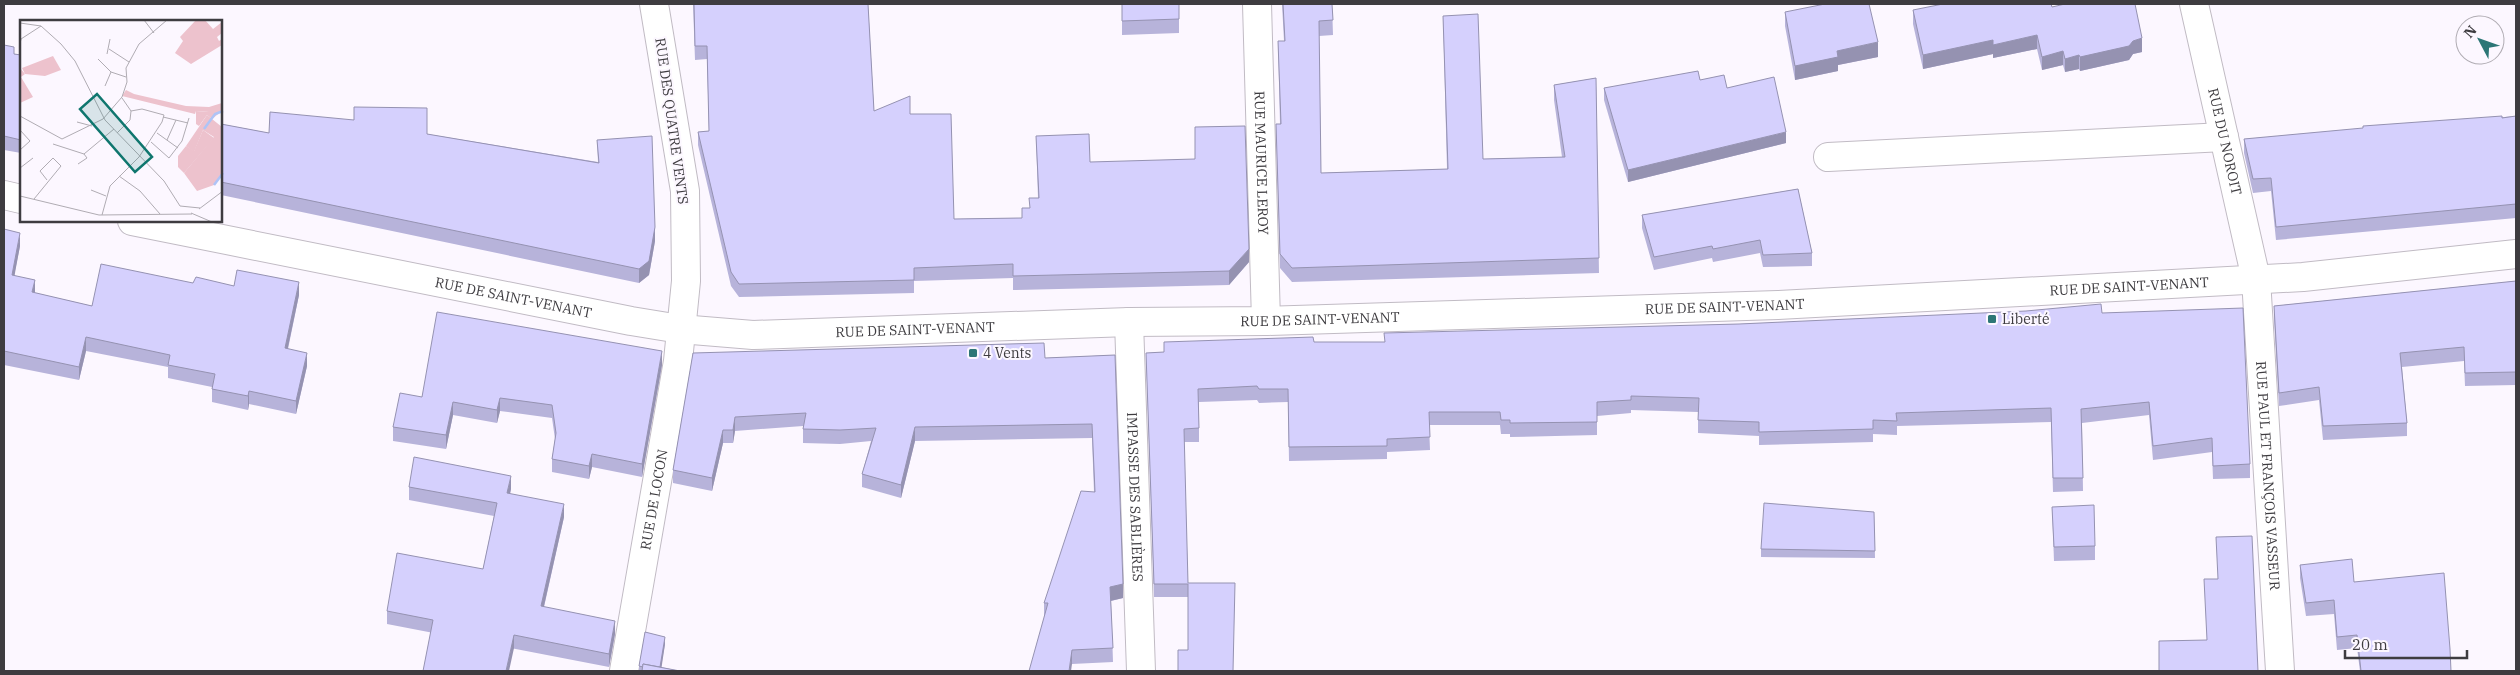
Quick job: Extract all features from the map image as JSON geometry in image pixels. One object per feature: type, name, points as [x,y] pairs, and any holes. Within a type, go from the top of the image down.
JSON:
[{"type":"street","name":"RUE DES QUATRE VENTS","points":[[654,4],[685,191],[686,281],[680,329]]},
{"type":"street","name":"RUE MAURICE LEROY","points":[[1257,4],[1266,321]]},
{"type":"street","name":"RUE DU NOROIT","points":[[2194,4],[2256,280]]},
{"type":"street","points":[[1828,157],[2224,137]]},
{"type":"street","points":[[4,195],[20,199]]},
{"type":"street","name":"RUE DE SAINT-VENANT","points":[[137,222],[631,321],[680,329],[753,335],[1129,322],[1266,321],[1788,305],[2303,277],[2516,254]]},
{"type":"street","name":"RUE PAUL ET FRANÇOIS VASSEUR","points":[[2256,280],[2280,671]]},
{"type":"street","name":"IMPASSE DES SABLIÈRES","points":[[1129,322],[1141,671]]},
{"type":"street","name":"RUE DE LOCON","points":[[624,671],[678,361],[680,329]]},
{"type":"building","points":[[694,4],[868,4],[874,111],[910,96],[910,114],[951,114],[954,219],[1022,218],[1022,208],[1030,208],[1029,198],[1039,198],[1036,136],[1089,134],[1090,162],[1195,159],[1195,127],[1245,126],[1249,249],[1229,271],[1013,276],[1013,264],[914,268],[914,280],[739,284],[731,272],[698,132],[709,131],[707,46],[695,46]]},
{"type":"building","points":[[1122,4],[1179,4],[1179,19],[1122,21]]},
{"type":"building","points":[[1283,4],[1332,4],[1333,20],[1319,21],[1321,173],[1448,169],[1443,16],[1478,14],[1483,159],[1565,157],[1554,85],[1596,78],[1599,258],[1292,268],[1280,254],[1276,124],[1281,124],[1278,41],[1285,41]]},
{"type":"building","points":[[1825,4],[1869,4],[1878,42],[1837,51],[1838,57],[1795,66],[1785,12]]},
{"type":"building","points":[[1943,4],[2051,4],[2052,7],[2065,4],[2135,4],[2142,38],[2133,41],[2129,46],[2065,59],[2063,51],[2042,57],[2037,35],[1993,45],[1993,40],[1923,55],[1913,10]]},
{"type":"building","points":[[4,45],[14,47],[14,54],[20,55],[20,140],[4,136]]},
{"type":"building","points":[[1698,71],[1700,80],[1724,75],[1727,88],[1774,77],[1786,132],[1628,170],[1604,88]]},
{"type":"building","points":[[354,107],[427,108],[427,134],[599,163],[597,140],[652,136],[655,227],[649,261],[639,269],[222,182],[222,124],[269,133],[270,112],[354,120]]},
{"type":"building","points":[[2502,116],[2502,118],[2516,116],[2516,204],[2276,227],[2271,178],[2253,179],[2244,139],[2363,128],[2363,126]]},
{"type":"building","points":[[1798,189],[1812,253],[1763,255],[1760,240],[1713,249],[1712,246],[1654,257],[1642,215]]},
{"type":"building","points":[[4,229],[20,233],[12,275],[35,280],[32,292],[92,306],[101,264],[193,283],[196,277],[234,286],[237,270],[299,282],[285,348],[307,353],[296,401],[249,391],[248,396],[212,389],[215,374],[168,365],[170,355],[86,337],[79,367],[4,351]]},
{"type":"building","points":[[2516,281],[2516,372],[2465,373],[2464,347],[2400,353],[2407,423],[2323,426],[2319,387],[2279,393],[2274,306]]},
{"type":"building","points":[[2101,304],[2102,313],[2243,308],[2250,464],[2213,466],[2212,438],[2153,446],[2149,402],[2081,409],[2083,478],[2053,478],[2051,408],[1896,413],[1897,421],[1873,420],[1873,429],[1759,432],[1759,422],[1698,420],[1699,398],[1631,396],[1631,400],[1597,402],[1597,422],[1510,423],[1510,420],[1501,420],[1500,412],[1429,412],[1430,437],[1387,439],[1387,446],[1289,447],[1288,389],[1259,389],[1257,386],[1198,389],[1199,428],[1184,429],[1188,583],[1235,583],[1233,671],[1178,671],[1178,650],[1188,650],[1188,584],[1154,584],[1146,353],[1164,352],[1164,342],[1313,337],[1314,342],[1385,342],[1384,333],[1739,324],[2026,311]]},
{"type":"building","points":[[437,312],[662,351],[642,464],[592,454],[589,466],[552,459],[556,433],[552,405],[500,398],[497,410],[453,402],[446,435],[393,427],[400,393],[422,397]]},
{"type":"building","points":[[1044,343],[1045,358],[1115,355],[1123,584],[1110,587],[1113,648],[1072,650],[1069,671],[1029,671],[1048,603],[1044,603],[1081,491],[1095,492],[1092,424],[915,427],[901,485],[862,474],[876,428],[840,430],[803,429],[806,413],[735,417],[733,430],[723,430],[712,478],[673,470],[693,353]]},
{"type":"building","points":[[414,457],[511,476],[507,493],[564,504],[541,606],[615,621],[609,654],[514,635],[506,671],[423,671],[433,620],[387,611],[397,553],[483,569],[497,503],[409,487]]},
{"type":"building","points":[[1764,503],[1874,512],[1875,551],[1761,549]]},
{"type":"building","points":[[2094,505],[2095,546],[2054,547],[2052,507]]},
{"type":"building","points":[[2252,536],[2258,671],[2159,671],[2159,641],[2207,640],[2204,579],[2218,579],[2216,537]]},
{"type":"building","points":[[2352,559],[2354,582],[2444,573],[2451,671],[2361,671],[2357,635],[2337,637],[2334,600],[2306,603],[2300,565]]},
{"type":"building","points":[[645,632],[665,637],[660,667],[643,664],[643,667],[639,666]]},
{"type":"building","points":[[643,664],[680,671],[642,671]]},
{"type":"place","name":"Liberté","points":[[1992,319]]},
{"type":"place","name":"4 Vents","points":[[973,353]]}]
